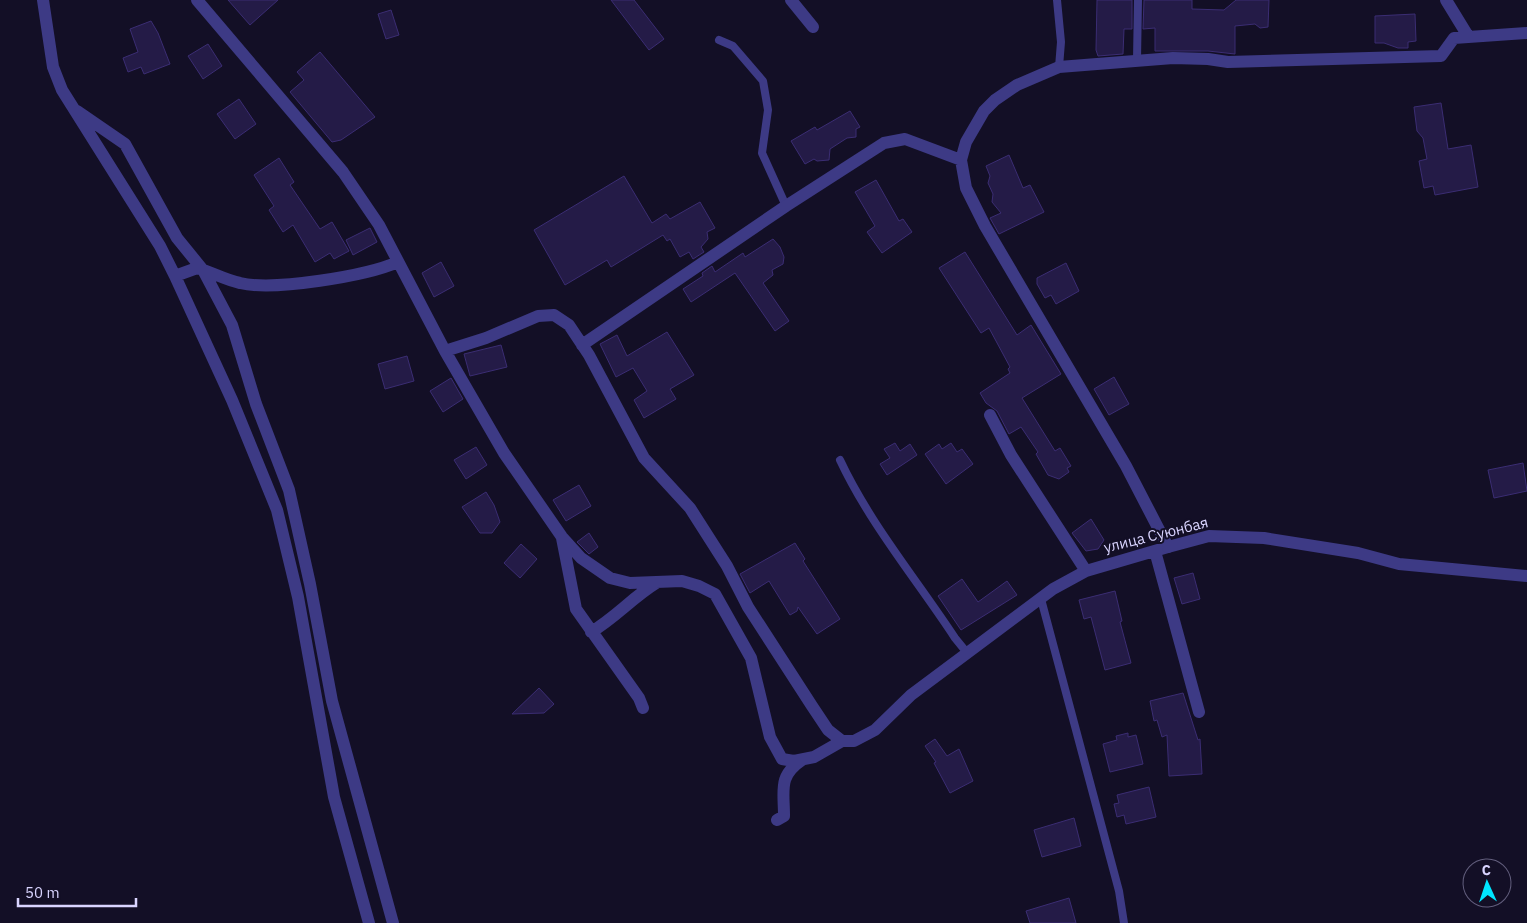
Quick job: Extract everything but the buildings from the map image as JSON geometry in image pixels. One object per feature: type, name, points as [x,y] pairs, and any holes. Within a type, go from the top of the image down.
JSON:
[{"type":"street","points":[[43,0],[53,67],[69,104],[144,220],[175,276],[232,400],[277,510],[296,588],[334,797],[369,923]]},
{"type":"street","points":[[197,0],[344,172],[379,225],[445,351],[504,453],[562,537],[581,558],[610,578],[630,583],[682,581],[700,586],[715,594],[750,658],[770,737],[775,748],[782,758],[794,761],[802,760]]},
{"type":"street","points":[[791,0],[813,27]]},
{"type":"street","points":[[1446,0],[1468,36]]},
{"type":"street","points":[[1168,547],[1126,466],[985,226],[966,188],[961,160],[966,142],[984,112],[995,100],[1017,85],[1058,68],[1137,60],[1208,59],[1228,62],[1441,56],[1454,38],[1527,32]]},
{"type":"street","points":[[69,104],[125,144],[177,238],[203,270],[232,325],[256,404],[289,490],[310,584],[332,701],[393,923]]},
{"type":"street","points":[[582,345],[786,206],[884,143],[905,139],[961,160]]},
{"type":"street","points":[[144,220],[159,204]]},
{"type":"street","points":[[175,276],[197,268],[241,284],[264,286],[297,284],[383,269],[398,262]]},
{"type":"street","points":[[445,351],[486,338],[538,316],[554,315],[568,325],[582,345],[644,458],[690,508],[727,566],[748,607],[812,706],[828,730],[842,741]]},
{"type":"street","points":[[990,415],[1011,455],[1086,571]]},
{"type":"street","name":"улица Суюнбая","points":[[802,760],[821,754],[842,741],[854,741],[875,730],[911,695],[1053,589],[1086,571],[1209,536],[1264,538],[1358,553],[1399,564],[1527,576]]},
{"type":"street","points":[[562,537],[576,608],[639,698],[643,708]]},
{"type":"street","points":[[1155,551],[1199,712]]},
{"type":"street","points":[[591,632],[624,609],[636,595],[658,582]]},
{"type":"street","points":[[778,820],[784,816],[784,780],[788,771],[802,760]]},
{"type":"lane","points":[[1056,0],[1061,42],[1058,68]]},
{"type":"lane","points":[[1137,60],[1138,0]]},
{"type":"lane","points":[[719,40],[733,46],[763,81],[768,110],[762,153],[786,206]]},
{"type":"lane","points":[[840,460],[850,480],[876,521],[955,638],[968,654]]},
{"type":"lane","points":[[1041,599],[1118,891],[1124,923]]}]
